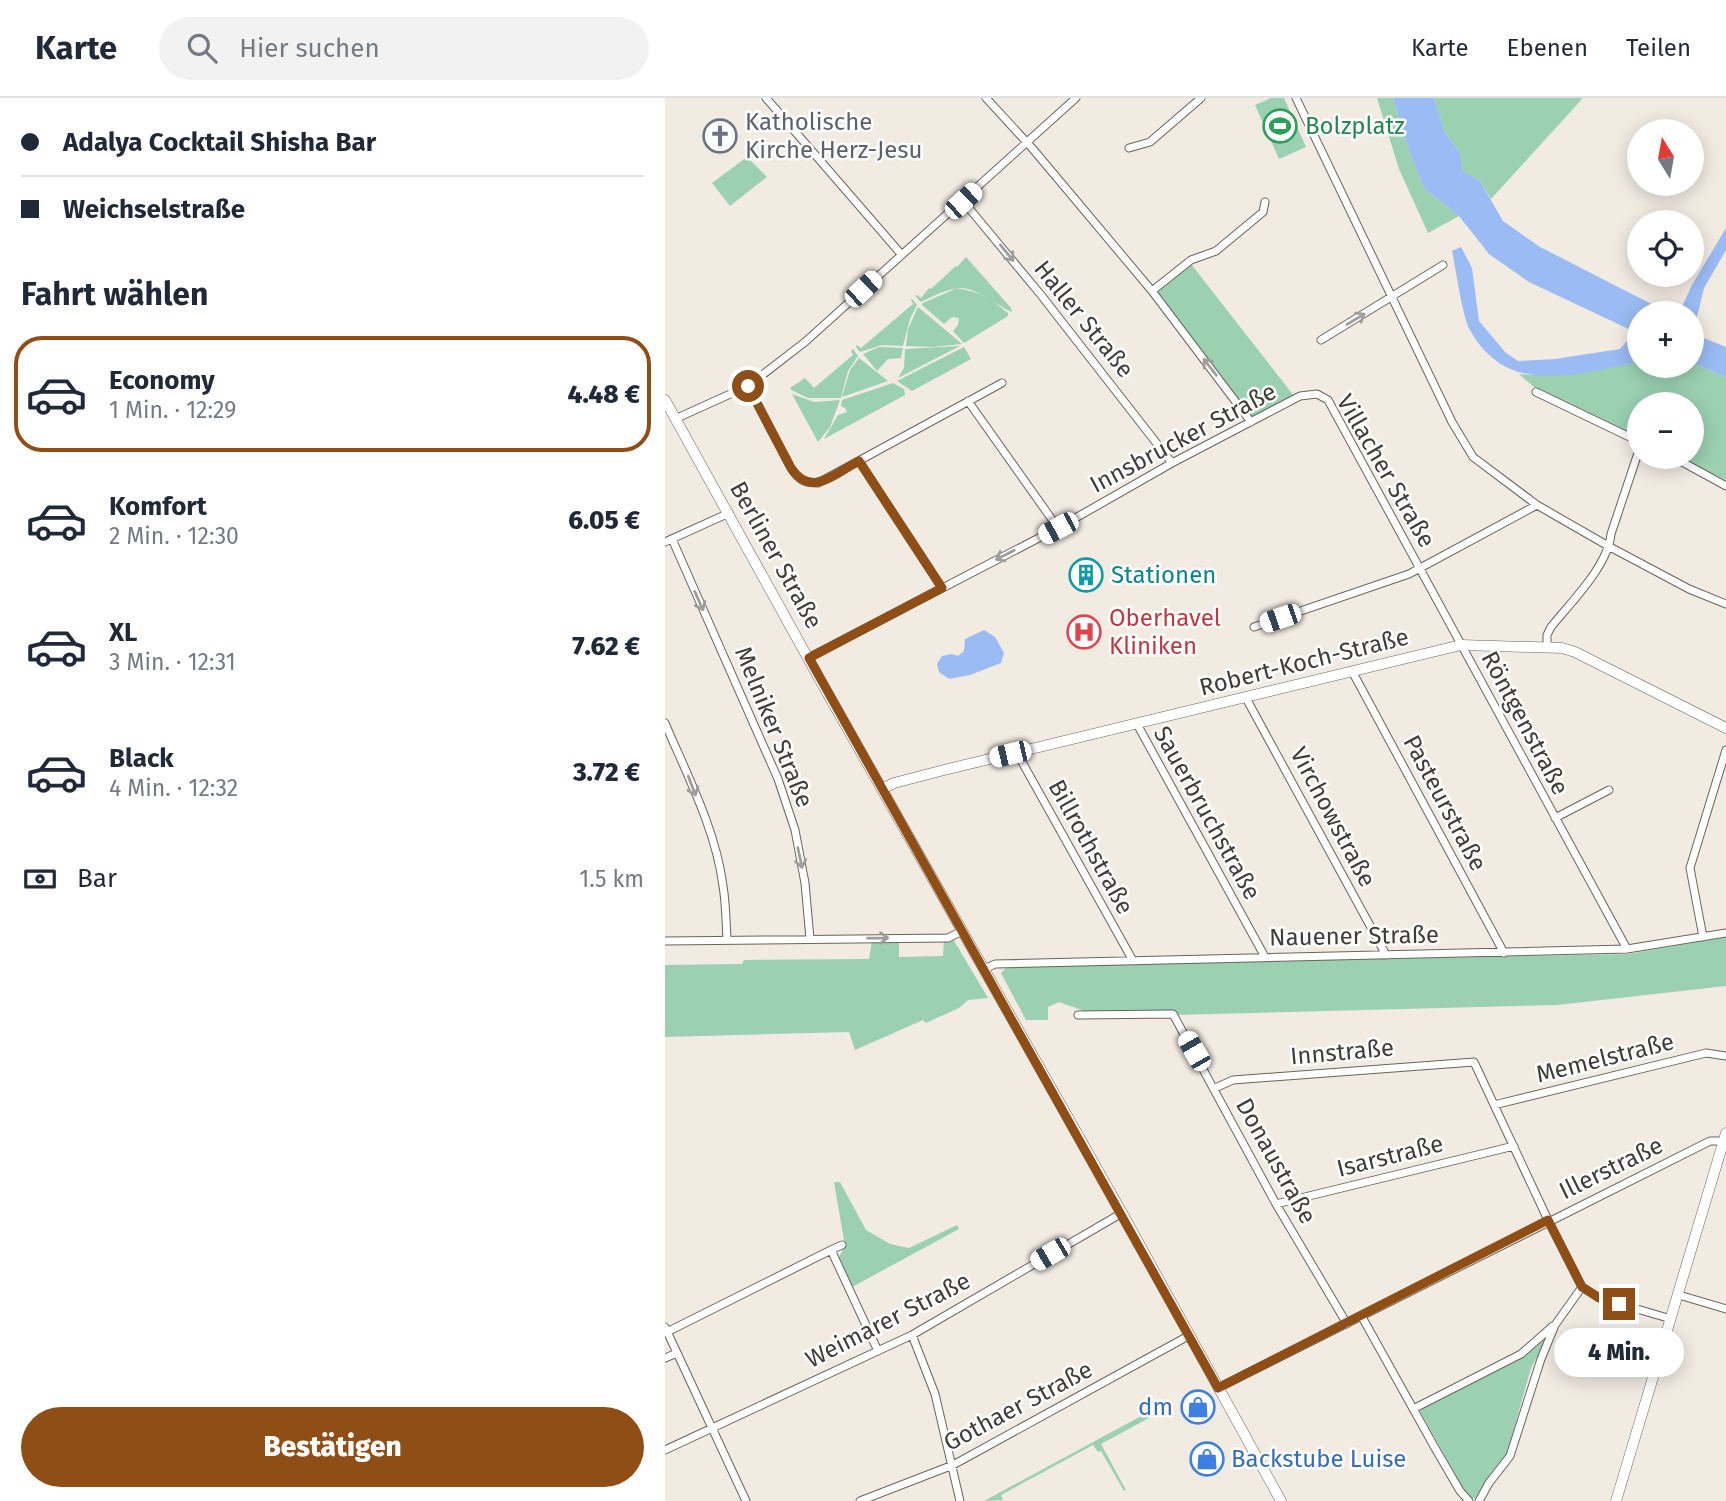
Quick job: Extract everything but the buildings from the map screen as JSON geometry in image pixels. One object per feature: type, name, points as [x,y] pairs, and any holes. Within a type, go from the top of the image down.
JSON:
[{"type":"main road","name":"Berliner Straße","points":[[665,400],[670,422],[729,513],[1281,1501]]},
{"type":"main road","name":"Robert-Koch-Straße","points":[[882,789],[894,783],[1461,645],[1547,646],[1575,652],[1726,728]]},
{"type":"main road","points":[[1616,1501],[1725,1137]]},
{"type":"street","points":[[766,98],[901,254]]},
{"type":"street","points":[[986,98],[1152,291],[1251,422]]},
{"type":"street","points":[[670,422],[748,386],[805,342],[1076,98]]},
{"type":"street","points":[[1129,148],[1150,142],[1201,98]]},
{"type":"street","points":[[1296,98],[1452,422],[1473,457],[1537,505],[1689,589],[1726,604]]},
{"type":"street","name":"Haller Straße","points":[[963,201],[1173,463]]},
{"type":"street","points":[[1152,291],[1191,260],[1216,251],[1263,212],[1265,202]]},
{"type":"street","points":[[1321,340],[1443,265]]},
{"type":"street","points":[[748,386],[797,477],[806,483],[818,483],[1002,383]]},
{"type":"street","points":[[1536,391],[1627,437]]},
{"type":"street","name":"Innsbrucker Straße","points":[[809,658],[1058,528],[1300,396],[1317,394]]},
{"type":"street","name":"Villacher Straße","points":[[1317,394],[1328,400],[1461,645]]},
{"type":"street","points":[[968,401],[1058,528]]},
{"type":"street","points":[[859,461],[942,588]]},
{"type":"street","points":[[1547,646],[1547,635],[1551,626],[1599,567],[1610,547],[1611,534],[1632,469]]},
{"type":"street","points":[[1696,469],[1726,485]]},
{"type":"street","name":"Villacher Straße","points":[[1419,568],[1537,505]]},
{"type":"street","points":[[668,540],[729,513]]},
{"type":"street","name":"Melniker Straße","points":[[668,540],[778,779],[795,830],[803,870],[810,939]]},
{"type":"street","name":"Robert-Koch-Straße","points":[[1254,627],[1419,568]]},
{"type":"street","name":"Röntgenstraße","points":[[1461,645],[1627,949]]},
{"type":"street","name":"Pasteurstraße","points":[[1352,671],[1504,953]]},
{"type":"street","name":"Virchowstraße","points":[[1246,698],[1385,955]]},
{"type":"street","points":[[665,723],[713,842],[723,884],[727,940]]},
{"type":"street","name":"Sauerbruchstraße","points":[[1136,724],[1265,957]]},
{"type":"street","points":[[1703,937],[1690,868],[1726,750]]},
{"type":"street","name":"Billrothstraße","points":[[1017,753],[1132,960]]},
{"type":"street","name":"Röntgenstraße","points":[[1555,818],[1609,790]]},
{"type":"street","points":[[665,941],[948,938],[963,931]]},
{"type":"street","name":"Nauener Straße","points":[[984,969],[995,964],[1627,949],[1726,933]]},
{"type":"street","name":"Donaustraße","points":[[1078,1015],[1173,1014],[1276,1204],[1347,1324]]},
{"type":"street","name":"Memelstraße","points":[[1495,1105],[1706,1052],[1726,1056]]},
{"type":"street","name":"Innstraße","points":[[1215,1088],[1233,1080],[1474,1062],[1495,1105]]},
{"type":"street","points":[[1495,1105],[1582,1287],[1599,1298],[1671,1319]]},
{"type":"street","name":"Illerstraße","points":[[1218,1388],[1548,1220],[1710,1141],[1725,1137]]},
{"type":"street","name":"Isarstraße","points":[[1276,1204],[1514,1146]]},
{"type":"street","name":"Weimarer Straße","points":[[665,1450],[912,1335],[1122,1213]]},
{"type":"street","points":[[746,1501],[666,1330],[842,1245]]},
{"type":"street","points":[[831,1250],[878,1351]]},
{"type":"street","points":[[1413,1409],[1521,1354],[1555,1325],[1582,1287]]},
{"type":"street","points":[[1679,1295],[1726,1309]]},
{"type":"street","points":[[1361,1317],[1459,1491],[1469,1501],[1479,1501],[1510,1456],[1555,1325]]},
{"type":"street","points":[[912,1335],[935,1394],[960,1501]]},
{"type":"street","name":"Gothaer Straße","points":[[860,1501],[953,1465],[1190,1335]]},
{"type":"street","points":[[665,1357],[677,1353]]},
{"type":"green space","name":"Bolzplatz","points":[[1271,98],[1284,98],[1306,147],[1279,159],[1255,105]]},
{"type":"green space","points":[[1377,98],[1393,98],[1424,188],[1459,216],[1428,233],[1399,169]]},
{"type":"green space","points":[[1434,98],[1583,98],[1491,199],[1480,181],[1463,173],[1460,153],[1444,131]]},
{"type":"green space","points":[[747,157],[767,177],[730,206],[712,183]]},
{"type":"green space","points":[[966,257],[1012,312],[969,289],[951,290],[921,302],[915,296],[921,298]]},
{"type":"green space","points":[[1191,264],[1294,396],[1252,418],[1157,291]]},
{"type":"green space","points":[[955,289],[983,296],[1008,313],[1008,316],[964,343],[953,331],[959,318],[952,317],[944,324],[922,305]]},
{"type":"green space","points":[[912,299],[917,305],[910,319],[903,346],[882,345],[860,352],[857,345],[861,348],[913,304]]},
{"type":"green space","points":[[918,307],[962,344],[906,346],[908,329]]},
{"type":"green space","points":[[960,346],[898,378],[904,368],[905,349]]},
{"type":"green space","points":[[879,347],[903,348],[901,358],[888,359],[877,371],[863,354]]},
{"type":"green space","points":[[964,347],[971,359],[912,391],[897,381]]},
{"type":"green space","points":[[853,349],[858,356],[848,371],[841,398],[808,398],[791,390],[790,388],[805,378],[814,388],[853,355]]},
{"type":"green space","points":[[859,358],[888,381],[842,397],[850,370]]},
{"type":"green space","points":[[1627,364],[1627,378],[1704,378],[1704,368],[1726,377],[1726,480],[1703,469],[1704,392],[1627,392],[1627,432],[1543,395],[1519,374],[1564,374]]},
{"type":"green space","points":[[893,383],[904,389],[905,395],[824,439],[838,415],[847,412],[841,406],[842,400]]},
{"type":"green space","points":[[792,394],[814,402],[840,400],[830,427],[818,442]]},
{"type":"green space","points":[[1726,937],[1726,986],[1557,1005],[1095,1017],[1059,1002],[1048,1007],[1048,1020],[1026,1020],[1001,973],[1006,968],[1019,966],[1628,954]]},
{"type":"green space","points":[[953,939],[988,998],[968,1000],[959,1008],[926,1023],[923,1020],[855,1050],[849,1032],[665,1037],[665,965],[742,964],[744,960],[869,959],[872,941],[899,940],[899,957],[943,956],[944,940]]},
{"type":"green space","points":[[834,1182],[840,1182],[866,1230],[890,1244],[909,1248],[957,1225],[959,1229],[852,1287],[839,1257],[845,1246]]},
{"type":"green space","points":[[1548,1337],[1531,1368],[1506,1457],[1475,1498],[1469,1499],[1420,1411],[1425,1406],[1522,1358]]},
{"type":"green space","points":[[1156,1408],[1158,1413],[1101,1444],[1126,1490],[1124,1491],[1101,1451],[1098,1452],[1093,1445],[1001,1495],[1003,1500],[984,1501]]},
{"type":"water","points":[[1393,98],[1434,98],[1444,131],[1460,153],[1463,172],[1480,181],[1503,221],[1540,247],[1646,301],[1627,301],[1627,328],[1529,282],[1489,254],[1459,216],[1424,188]]},
{"type":"water","points":[[1726,228],[1726,250],[1704,288],[1701,301],[1685,301],[1691,287],[1704,287],[1704,265]]},
{"type":"water","points":[[1461,247],[1472,268],[1479,321],[1506,353],[1518,361],[1555,359],[1620,349],[1627,341],[1627,364],[1569,375],[1524,373],[1504,366],[1486,352],[1470,330],[1452,251]]},
{"type":"water","points":[[1704,338],[1726,347],[1726,377],[1704,368]]},
{"type":"water","points":[[984,630],[995,637],[1004,653],[1001,663],[970,675],[949,679],[939,672],[937,664],[942,656],[958,656],[964,651],[965,639]]},
{"type":"place","name":"Bolzplatz","points":[[1280,126]]},
{"type":"place","name":"Katholische Kirche Herz-Jesu","points":[[720,136]]},
{"type":"place","name":"Stationen","points":[[1086,575]]},
{"type":"place","name":"Oberhavel Kliniken","points":[[1084,632]]},
{"type":"place","name":"dm","points":[[1198,1407]]},
{"type":"place","name":"Backstube Luise","points":[[1207,1459]]},
{"type":"route","points":[[748,386],[797,477],[806,483],[818,483],[859,461],[942,588],[809,658],[1218,1388],[1548,1220],[1582,1287],[1599,1298],[1619,1304]]}]
